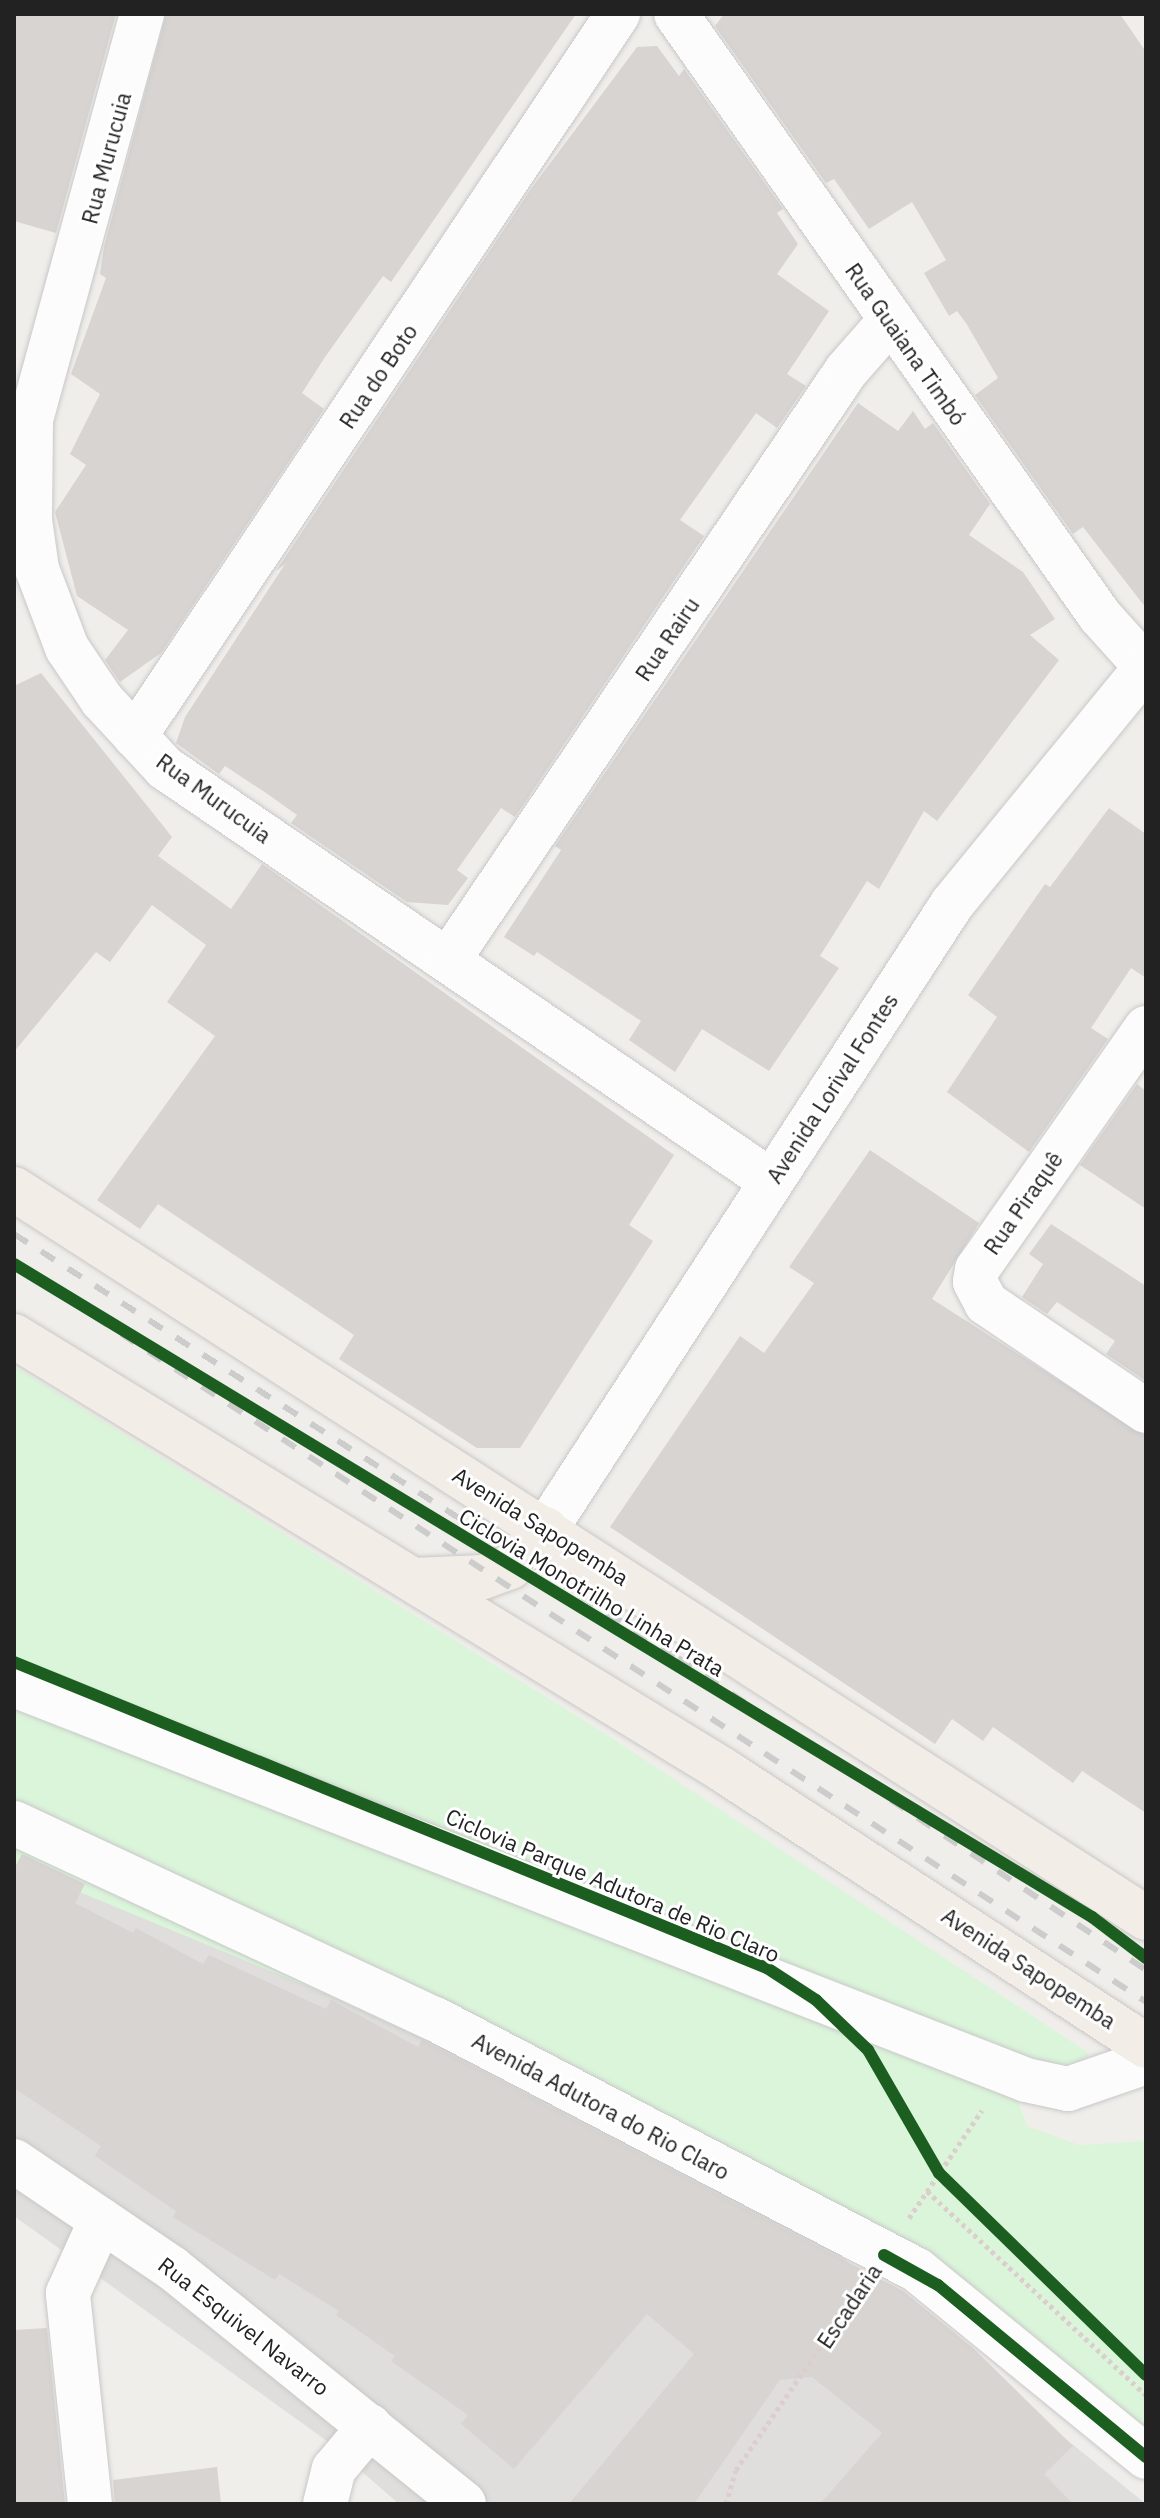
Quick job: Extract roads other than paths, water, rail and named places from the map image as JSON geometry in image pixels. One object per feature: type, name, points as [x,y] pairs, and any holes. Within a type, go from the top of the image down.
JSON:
[{"type":"main road","name":"Avenida Sapopemba","points":[[14,1189],[1146,1918]]},
{"type":"main road","name":"Avenida Sapopemba","points":[[14,1336],[723,1770],[1146,2046]]},
{"type":"main road","points":[[414,1580],[483,1577],[510,1567],[546,1529]]},
{"type":"street","name":"Rua Murucuia","points":[[142,14],[31,421],[31,604],[135,736],[165,768],[771,1181]]},
{"type":"street","name":"Rua do Boto","points":[[135,736],[618,14]]},
{"type":"street","name":"Rua Guaiana Timbó","points":[[676,14],[889,322],[1100,616],[1146,667]]},
{"type":"street","name":"Rua Rairu","points":[[449,959],[846,371],[889,322]]},
{"type":"street","name":"Avenida Lorival Fontes","points":[[546,1529],[952,904],[1146,667]]},
{"type":"street","name":"Rua Piraquê","points":[[1146,1028],[977,1269],[975,1282],[986,1303],[1146,1411]]},
{"type":"street","points":[[14,1685],[1007,2073],[1068,2089],[1146,2062]]},
{"type":"street","name":"Avenida Adutora do Rio Claro","points":[[14,1823],[435,2019],[938,2285],[1146,2457]]},
{"type":"street","name":"Rua Esquivel Navarro","points":[[14,2161],[172,2268],[464,2504]]},
{"type":"street","points":[[90,2504],[68,2293],[101,2220]]},
{"type":"street","points":[[325,2504],[334,2469],[370,2426]]},
{"type":"railway","points":[[14,1234],[678,1658],[1146,1970]]},
{"type":"railway","points":[[14,1264],[1146,2002]]}]
